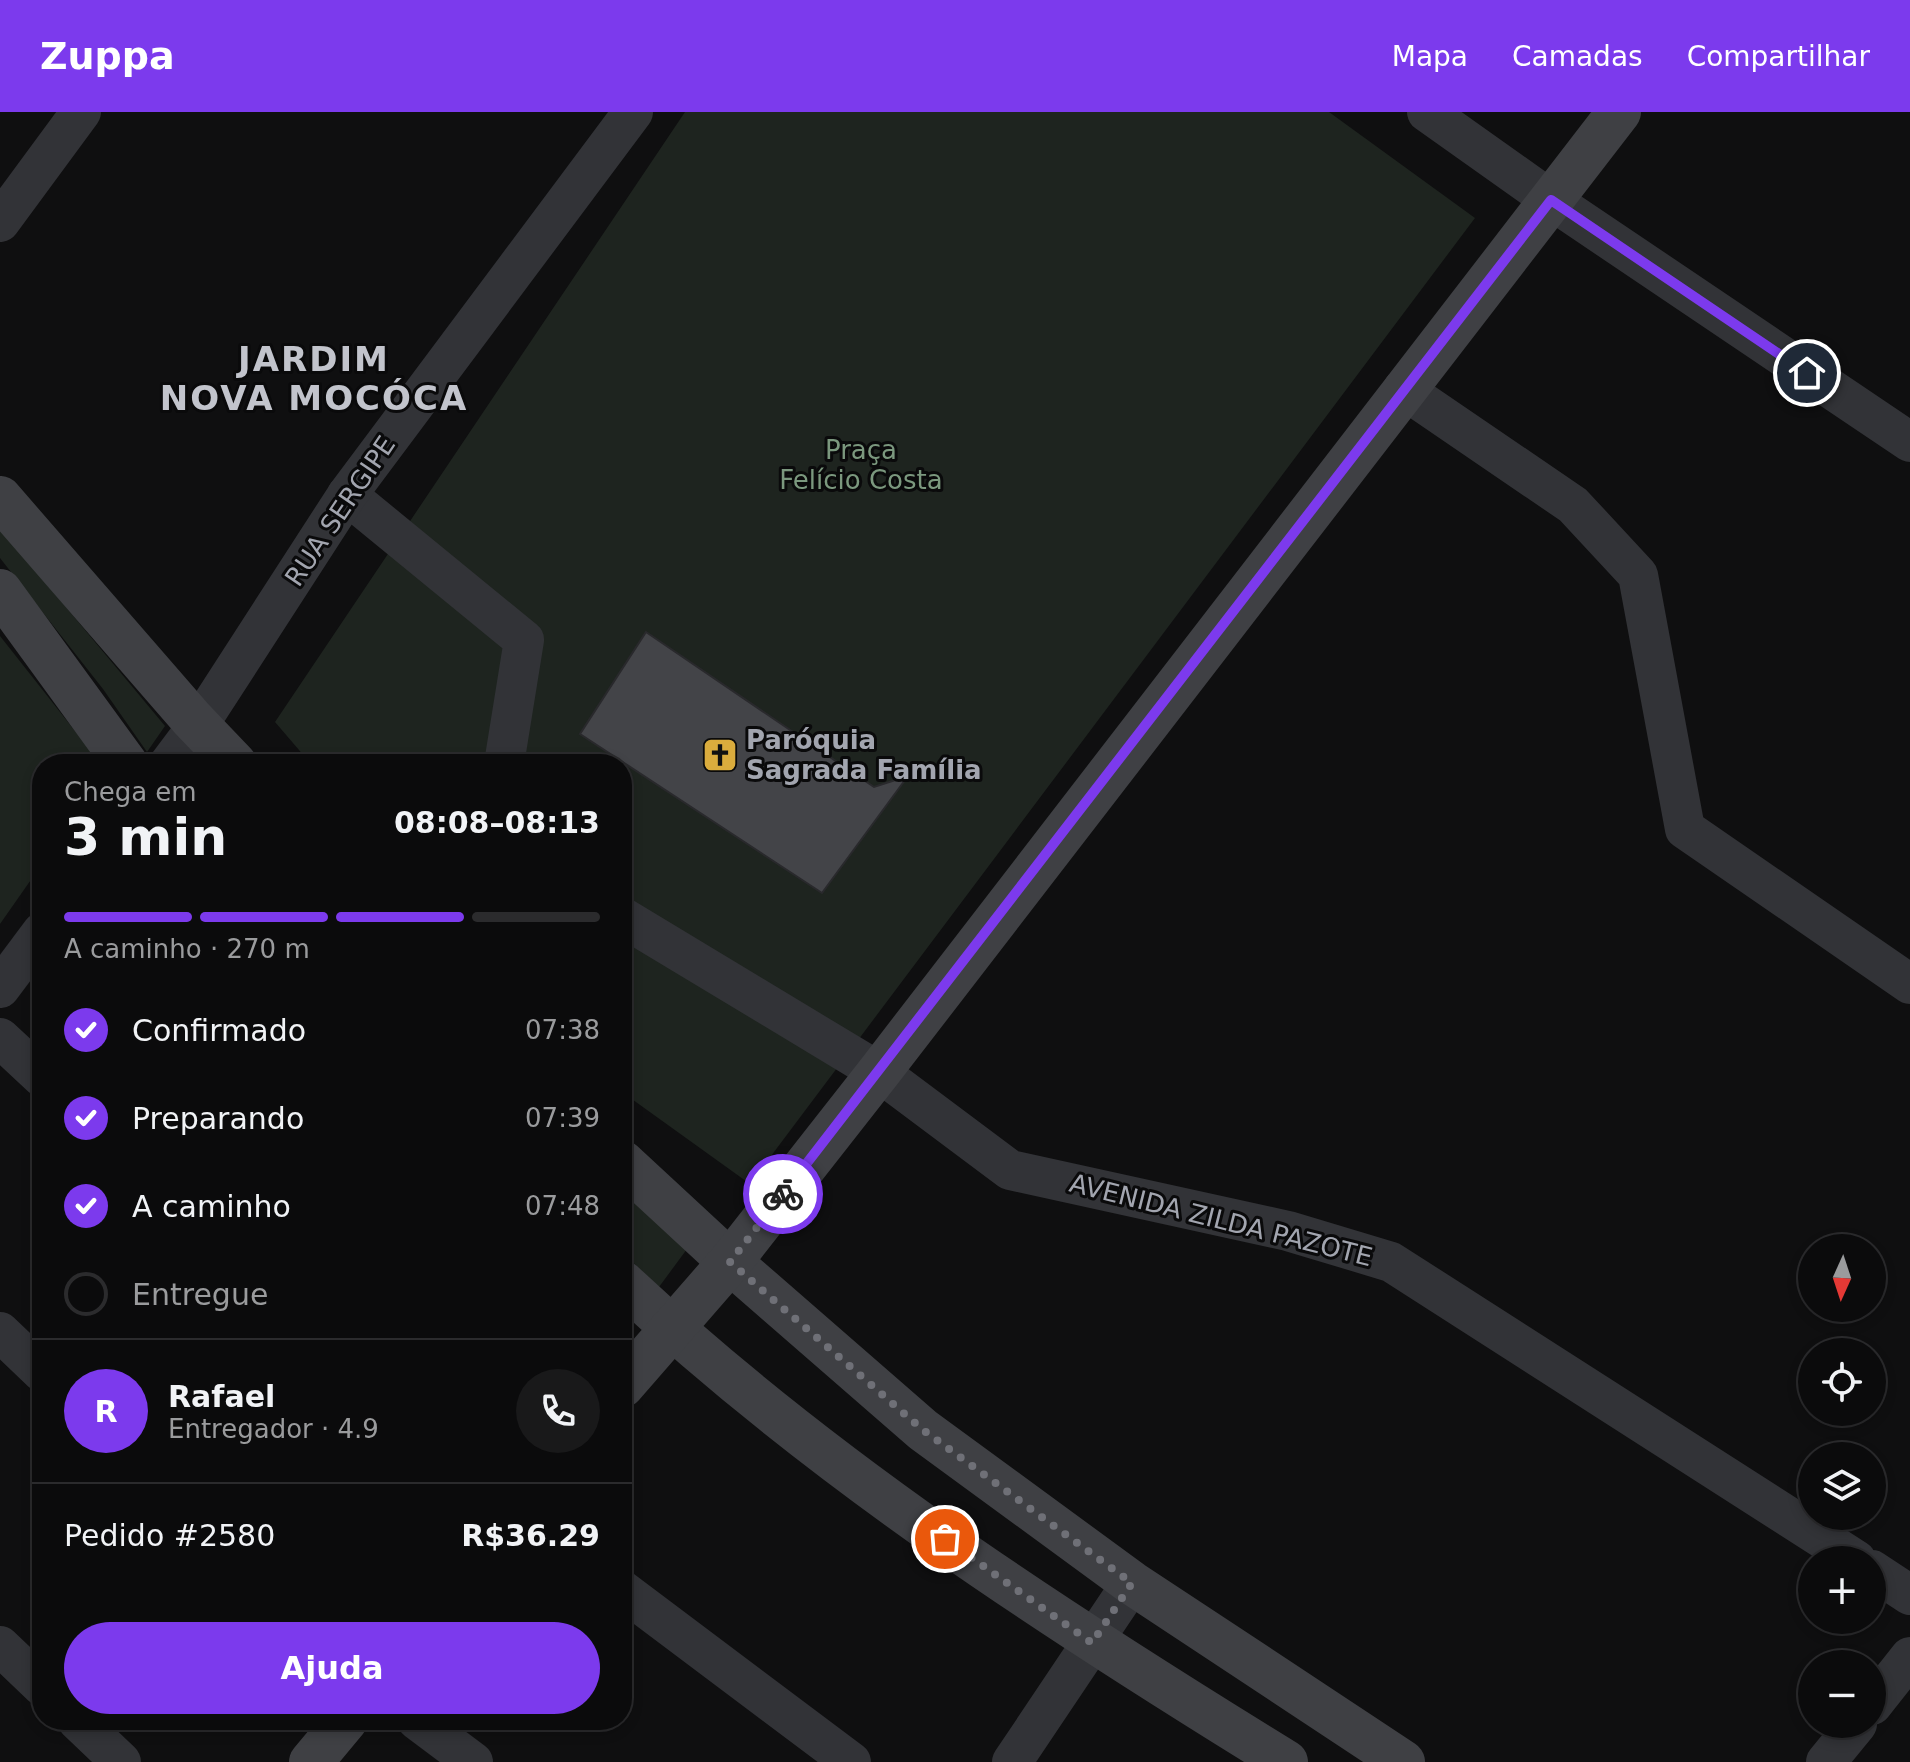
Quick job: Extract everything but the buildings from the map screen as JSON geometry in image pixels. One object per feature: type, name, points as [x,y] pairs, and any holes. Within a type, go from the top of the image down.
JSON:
[{"type":"street","points":[[0,222],[81,112]]},
{"type":"street","name":"RUA SERGIPE","points":[[176,754],[347,495],[633,112]]},
{"type":"street","points":[[1427,112],[1551,200],[1910,442]]},
{"type":"street","points":[[632,1374],[730,1262],[879,1072],[1619,112]]},
{"type":"street","points":[[1403,389],[1573,505],[1638,575],[1685,829],[1910,984]]},
{"type":"street","points":[[347,495],[524,640],[506,754]]},
{"type":"street","points":[[0,498],[226,754]]},
{"type":"street","points":[[0,591],[119,754]]},
{"type":"street","name":"AVENIDA ZILDA PAZOTE","points":[[632,923],[879,1072],[1010,1170],[1288,1231],[1391,1262],[1834,1546]]},
{"type":"street","points":[[0,988],[32,945]]},
{"type":"street","points":[[0,1038],[32,1068]]},
{"type":"street","points":[[632,1171],[730,1262],[923,1430],[1132,1583],[1403,1762]]},
{"type":"street","points":[[632,1291],[671,1327],[872,1487],[1092,1643],[1286,1762]]},
{"type":"street","points":[[0,1332],[32,1362]]},
{"type":"street","points":[[1886,1579],[1910,1595]]},
{"type":"street","points":[[1012,1762],[1132,1583]]},
{"type":"street","points":[[632,1598],[851,1762]]},
{"type":"street","points":[[0,1646],[32,1676]]},
{"type":"street","points":[[1886,1687],[1910,1657]]},
{"type":"street","points":[[87,1730],[121,1762]]},
{"type":"street","points":[[311,1762],[338,1730]]},
{"type":"street","points":[[430,1730],[473,1762]]},
{"type":"street","points":[[1826,1762],[1846,1738]]},
{"type":"green space","name":"Praça Felício Costa","points":[[685,112],[1329,112],[1475,218],[750,1184],[632,1099],[632,754],[302,754],[275,722]]},
{"type":"green space","points":[[0,528],[165,726],[147,752],[103,689],[0,558]]},
{"type":"green space","points":[[0,636],[93,754],[32,754],[32,878],[0,924]]},
{"type":"green space","points":[[632,1198],[687,1249],[659,1287],[632,1261]]},
{"type":"way so far","points":[[783,1194],[730,1262],[923,1430],[1132,1583],[1092,1643],[945,1539]]},
{"type":"place","name":"Paróquia Sagrada Família","points":[[720,755]]},
{"type":"district","name":"JARDIM NOVA MOCÓCA","points":[[314,378]]},
{"type":"route","points":[[783,1194],[1551,200],[1807,373]]}]
